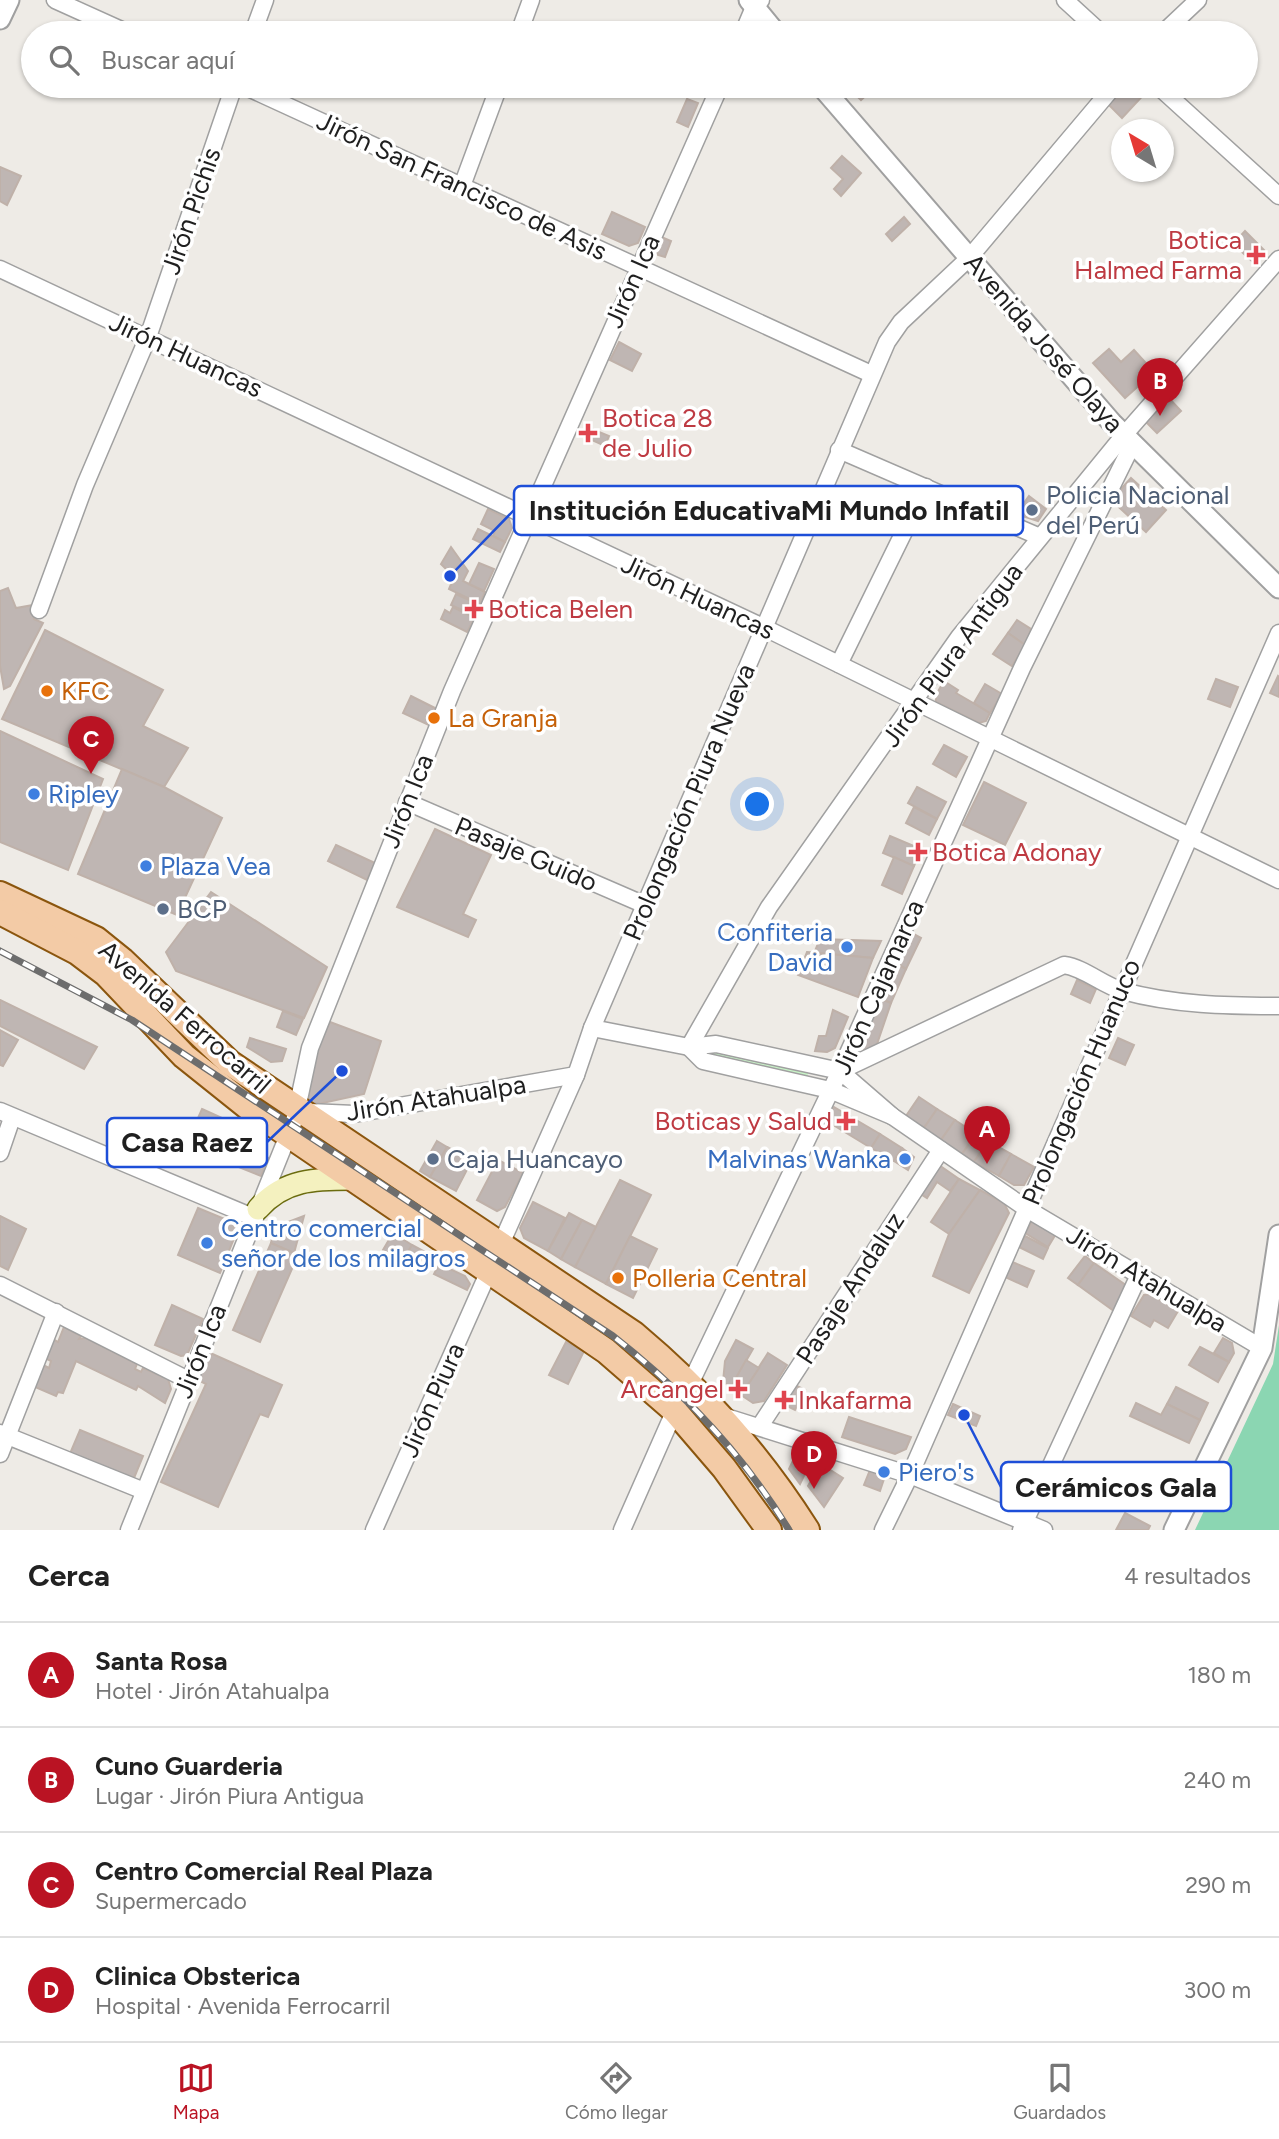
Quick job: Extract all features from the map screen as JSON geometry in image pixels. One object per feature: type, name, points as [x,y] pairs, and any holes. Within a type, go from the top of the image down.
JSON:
[{"type":"main road","name":"Avenida Ferrocarril","points":[[0,894],[96,939],[110,949],[230,1063],[297,1111],[634,1334],[691,1382],[723,1416],[756,1457],[807,1530]]},
{"type":"main road","name":"Avenida Ferrocarril","points":[[0,912],[89,961],[125,992],[215,1084],[598,1344],[674,1411],[746,1495],[769,1530]]},
{"type":"main road","points":[[256,1213],[270,1195],[290,1185],[316,1179],[352,1179]]},
{"type":"street","points":[[0,19],[9,0]]},
{"type":"street","points":[[55,0],[101,21]]},
{"type":"street","points":[[257,21],[265,0]]},
{"type":"street","points":[[523,21],[531,0]]},
{"type":"street","points":[[1065,0],[1088,21]]},
{"type":"street","points":[[1176,21],[1198,0]]},
{"type":"street","points":[[748,21],[755,3]]},
{"type":"street","points":[[755,3],[768,21]]},
{"type":"street","name":"Jirón Pichis","points":[[39,610],[85,485],[149,337],[230,98]]},
{"type":"street","name":"Jirón San Francisco de Asis","points":[[270,98],[871,374]]},
{"type":"street","points":[[462,186],[495,98]]},
{"type":"street","name":"Jirón Ica","points":[[129,1530],[288,1136],[297,1111],[310,1048],[407,802],[527,517],[715,98]]},
{"type":"street","name":"Avenida José Olaya","points":[[831,98],[1128,439],[1279,588]]},
{"type":"street","name":"Prolongación Piura Nueva","points":[[489,1269],[576,1075],[592,1028],[887,342],[901,322],[969,258],[1104,98]]},
{"type":"street","points":[[1170,98],[1279,196]]},
{"type":"street","name":"Jirón Piura Antigua","points":[[689,1047],[769,907],[916,702],[959,637],[1040,537],[1128,439],[1279,259]]},
{"type":"street","name":"Jirón Huancas","points":[[0,269],[763,627],[1279,880]]},
{"type":"street","name":"Jirón Cajamarca","points":[[622,1530],[674,1411],[691,1382],[841,1071],[1128,439]]},
{"type":"street","points":[[839,450],[1040,537]]},
{"type":"street","points":[[839,664],[926,488]]},
{"type":"street","name":"Prolongación Huanuco","points":[[883,1530],[910,1475],[1120,990],[1279,633]]},
{"type":"street","name":"Pasaje Guido","points":[[407,802],[645,905]]},
{"type":"street","points":[[841,1071],[1063,965],[1074,967],[1120,990],[1175,1002],[1279,1006]]},
{"type":"street","name":"Jirón Atahualpa","points":[[592,1028],[689,1047],[716,1044],[841,1071],[892,1116],[1027,1209],[1262,1348]]},
{"type":"street","name":"Jirón Atahualpa","points":[[689,1047],[704,1061],[830,1090],[892,1116]]},
{"type":"street","name":"Jirón Atahualpa","points":[[297,1111],[354,1114],[576,1075]]},
{"type":"street","points":[[0,1153],[6,1114],[256,1213]]},
{"type":"street","name":"Pasaje Andaluz","points":[[760,1426],[941,1150]]},
{"type":"street","points":[[1174,1530],[1262,1348],[1279,1235]]},
{"type":"street","name":"Jirón Piura","points":[[374,1530],[489,1269]]},
{"type":"street","points":[[1023,1526],[1139,1275]]},
{"type":"street","points":[[0,1285],[188,1380]]},
{"type":"street","points":[[0,1454],[4,1434],[56,1312]]},
{"type":"street","points":[[723,1416],[910,1475],[1023,1526],[1044,1530]]},
{"type":"street","points":[[4,1434],[144,1491]]},
{"type":"green space","points":[[716,1046],[810,1069],[805,1082],[717,1060],[702,1051]]},
{"type":"green space","points":[[1279,1325],[1279,1530],[1195,1530],[1273,1364]]},
{"type":"building","points":[[1114,98],[1141,98],[1122,118],[1108,104]]},
{"type":"building","points":[[687,99],[698,103],[688,127],[677,122]]},
{"type":"building","points":[[842,156],[861,173],[841,196],[834,189],[843,179],[831,168]]},
{"type":"building","points":[[0,167],[21,176],[7,205],[0,201]]},
{"type":"building","points":[[612,212],[645,227],[638,243],[629,246],[602,234]]},
{"type":"building","points":[[904,217],[910,224],[892,241],[886,234]]},
{"type":"building","points":[[1245,231],[1264,250],[1253,262],[1233,244]]},
{"type":"building","points":[[659,236],[671,241],[665,257],[658,255],[655,247]]},
{"type":"building","points":[[619,342],[641,354],[632,371],[610,360]]},
{"type":"building","points":[[1109,349],[1121,362],[1134,350],[1154,372],[1125,398],[1093,363]]},
{"type":"building","points":[[1166,395],[1181,411],[1157,433],[1145,421]]},
{"type":"building","points":[[587,427],[609,436],[605,446],[583,436]]},
{"type":"building","points":[[1131,478],[1166,510],[1146,532],[1111,500]]},
{"type":"building","name":"Policia Nacional del Perú","points":[[1029,496],[1046,509],[1038,521],[1016,514]]},
{"type":"building","points":[[488,509],[509,519],[512,528],[505,542],[493,536],[495,531],[481,524]]},
{"type":"building","points":[[478,529],[505,542],[500,552],[473,539]]},
{"type":"building","points":[[451,547],[468,571],[463,581],[485,592],[480,604],[449,589],[454,577],[441,564]]},
{"type":"building","points":[[479,563],[494,569],[484,591],[469,584]]},
{"type":"building","points":[[8,588],[16,608],[33,605],[34,619],[43,623],[10,686],[4,689],[0,666],[0,591]]},
{"type":"building","points":[[456,594],[480,605],[475,616],[451,605]]},
{"type":"building","points":[[453,607],[475,618],[467,632],[441,619],[445,610],[450,613]]},
{"type":"building","points":[[1017,620],[1031,629],[1025,645],[1008,633]]},
{"type":"building","points":[[45,630],[163,690],[143,726],[188,748],[164,787],[2,719]]},
{"type":"building","points":[[1008,633],[1025,645],[1012,666],[993,654]]},
{"type":"building","points":[[1279,677],[1279,697],[1270,693]]},
{"type":"building","points":[[1216,679],[1238,687],[1230,707],[1208,699]]},
{"type":"building","points":[[944,681],[958,690],[956,693],[990,713],[986,721],[979,723],[936,702],[936,695]]},
{"type":"building","points":[[985,684],[1002,694],[990,713],[974,703]]},
{"type":"building","points":[[411,696],[441,711],[433,727],[403,713]]},
{"type":"building","points":[[0,731],[103,779],[68,870],[0,842]]},
{"type":"building","points":[[944,745],[967,757],[956,777],[933,764]]},
{"type":"building","points":[[122,769],[164,787],[222,818],[177,915],[78,874]]},
{"type":"building","points":[[984,782],[1026,803],[1005,845],[963,825]]},
{"type":"building","points":[[917,787],[946,802],[937,819],[908,803]]},
{"type":"building","points":[[914,807],[937,819],[929,835],[906,823]]},
{"type":"building","points":[[435,829],[491,855],[463,914],[476,920],[468,937],[397,907]]},
{"type":"building","points":[[890,836],[921,849],[914,866],[883,853]]},
{"type":"building","points":[[336,845],[375,863],[367,880],[328,861]]},
{"type":"building","points":[[894,857],[914,866],[902,894],[882,885]]},
{"type":"building","points":[[211,892],[327,967],[304,1018],[176,971],[166,952]]},
{"type":"building","points":[[908,931],[921,938],[906,969],[893,962]]},
{"type":"building","name":"Confiteria David","points":[[820,939],[881,941],[873,958],[814,953]]},
{"type":"building","points":[[807,952],[873,958],[858,997],[798,975]]},
{"type":"building","points":[[893,962],[906,969],[891,1003],[878,998]]},
{"type":"building","points":[[1077,980],[1096,989],[1090,1003],[1071,994]]},
{"type":"building","points":[[878,998],[891,1003],[876,1047],[865,1050],[860,1046]]},
{"type":"building","points":[[0,1000],[97,1047],[84,1069],[0,1026]]},
{"type":"building","points":[[833,1010],[848,1017],[835,1048],[827,1052],[815,1051],[819,1036],[826,1036]]},
{"type":"building","points":[[283,1011],[303,1019],[296,1035],[277,1027]]},
{"type":"building","points":[[330,1022],[381,1041],[364,1094],[314,1105],[306,1095],[317,1048]]},
{"type":"building","points":[[0,1030],[18,1040],[3,1066],[0,1065]]},
{"type":"building","points":[[250,1038],[286,1049],[282,1061],[271,1062],[247,1047]]},
{"type":"building","points":[[1118,1038],[1134,1045],[1125,1065],[1109,1058]]},
{"type":"building","points":[[919,1097],[937,1109],[924,1128],[906,1116]]},
{"type":"building","points":[[834,1107],[880,1134],[871,1148],[825,1120]]},
{"type":"building","points":[[202,1109],[233,1123],[224,1141],[194,1127]]},
{"type":"building","points":[[937,1109],[955,1120],[941,1140],[924,1128]]},
{"type":"building","points":[[955,1120],[976,1134],[962,1154],[941,1140]]},
{"type":"building","points":[[880,1134],[902,1148],[894,1161],[871,1148]]},
{"type":"building","points":[[976,1134],[988,1141],[974,1162],[962,1154]]},
{"type":"building","name":"Caja Huancayo","points":[[437,1141],[447,1147],[430,1177],[420,1171]]},
{"type":"building","points":[[988,1141],[1011,1154],[999,1176],[974,1162]]},
{"type":"building","points":[[447,1147],[472,1160],[456,1191],[430,1177]]},
{"type":"building","points":[[244,1148],[269,1158],[261,1176],[236,1166]]},
{"type":"building","name":"Malvinas Wanka","points":[[902,1148],[914,1157],[908,1170],[894,1161]]},
{"type":"building","points":[[1011,1154],[1034,1167],[1024,1185],[1014,1185],[999,1176]]},
{"type":"building","points":[[498,1160],[523,1173],[505,1207],[497,1211],[477,1200]]},
{"type":"building","points":[[939,1165],[959,1179],[950,1191],[937,1182],[927,1198],[916,1191]]},
{"type":"building","points":[[959,1179],[980,1190],[949,1234],[931,1222]]},
{"type":"building","points":[[620,1180],[651,1195],[606,1284],[575,1267]]},
{"type":"building","points":[[980,1190],[1004,1203],[1009,1213],[969,1293],[933,1276],[949,1234]]},
{"type":"building","points":[[533,1202],[565,1218],[548,1251],[524,1238],[520,1228]]},
{"type":"building","name":"Centro comercial señor de los milagros","points":[[198,1208],[232,1222],[237,1231],[220,1273],[178,1255]]},
{"type":"building","points":[[569,1213],[582,1220],[561,1259],[548,1251]]},
{"type":"building","points":[[0,1216],[26,1229],[8,1270],[0,1266]]},
{"type":"building","points":[[304,1216],[294,1253],[271,1243],[275,1227]]},
{"type":"building","points":[[582,1220],[596,1227],[575,1267],[561,1259]]},
{"type":"building","points":[[1037,1220],[1057,1232],[1048,1247],[1025,1233],[1032,1221]]},
{"type":"building","points":[[393,1233],[412,1245],[402,1262],[383,1250]]},
{"type":"building","points":[[630,1236],[657,1249],[633,1298],[606,1284]]},
{"type":"building","points":[[1025,1236],[1048,1248],[1043,1259],[1019,1247]]},
{"type":"building","points":[[271,1243],[298,1255],[260,1342],[233,1330]]},
{"type":"building","points":[[412,1245],[425,1252],[415,1269],[402,1262]]},
{"type":"building","points":[[1085,1256],[1094,1263],[1078,1285],[1068,1278]]},
{"type":"building","points":[[1010,1261],[1034,1271],[1027,1287],[1003,1276]]},
{"type":"building","points":[[1094,1263],[1130,1288],[1114,1311],[1078,1285]]},
{"type":"building","points":[[439,1264],[465,1276],[470,1284],[467,1290],[434,1274]]},
{"type":"building","points":[[1151,1294],[1178,1311],[1168,1328],[1154,1320],[1150,1327],[1131,1316],[1144,1295]]},
{"type":"building","points":[[172,1305],[203,1319],[187,1355],[181,1356],[155,1345]]},
{"type":"building","points":[[64,1327],[81,1336],[79,1339],[86,1338],[137,1364],[135,1369],[141,1372],[143,1368],[168,1379],[171,1389],[165,1403],[138,1386],[136,1390],[76,1361],[63,1393],[58,1392],[56,1396],[35,1387],[43,1365],[49,1368],[51,1361],[45,1358],[53,1339],[58,1342]]},
{"type":"building","points":[[1223,1338],[1232,1343],[1234,1353],[1229,1362],[1214,1353]]},
{"type":"building","points":[[736,1340],[753,1349],[731,1387],[723,1382],[725,1361]]},
{"type":"building","points":[[566,1342],[584,1351],[568,1384],[549,1375]]},
{"type":"building","points":[[1200,1347],[1229,1362],[1218,1382],[1189,1365]]},
{"type":"building","points":[[208,1352],[282,1385],[268,1417],[260,1414],[218,1507],[161,1482],[206,1384],[196,1379]]},
{"type":"building","points":[[768,1353],[787,1365],[764,1401],[753,1403],[741,1395]]},
{"type":"building","points":[[746,1360],[759,1368],[741,1395],[731,1387]]},
{"type":"building","points":[[793,1384],[805,1390],[795,1410],[783,1404]]},
{"type":"building","points":[[1176,1387],[1208,1403],[1200,1420],[1167,1404]]},
{"type":"building","points":[[1136,1403],[1161,1415],[1167,1404],[1200,1420],[1189,1443],[1130,1416]]},
{"type":"building","points":[[953,1404],[980,1416],[976,1426],[948,1415]]},
{"type":"building","points":[[849,1417],[911,1437],[906,1449],[895,1454],[842,1437]]},
{"type":"building","points":[[80,1430],[143,1456],[134,1478],[124,1480],[69,1456]]},
{"type":"building","points":[[800,1446],[815,1453],[800,1484],[789,1469]]},
{"type":"building","points":[[821,1464],[843,1478],[824,1507],[808,1486]]},
{"type":"building","points":[[872,1465],[887,1470],[880,1491],[864,1485]]},
{"type":"building","points":[[1125,1513],[1150,1526],[1148,1530],[1116,1530]]},
{"type":"railway","points":[[0,951],[132,1020],[613,1336],[664,1379],[710,1425],[752,1475],[789,1530]]},
{"type":"place","name":"Botica Halmed Farma","points":[[1256,255]]},
{"type":"place","name":"Cuno Guarderia","points":[[1160,416]]},
{"type":"place","name":"Botica 28 de Julio","points":[[588,433]]},
{"type":"place","name":"Policia Nacional del Perú","points":[[1032,510]]},
{"type":"place","name":"Institución EducativaMi Mundo Infatil","points":[[450,576]]},
{"type":"place","name":"Botica Belen","points":[[474,609]]},
{"type":"place","name":"KFC","points":[[47,691]]},
{"type":"place","name":"La Granja","points":[[434,718]]},
{"type":"place","name":"Centro Comercial Real Plaza","points":[[91,774]]},
{"type":"place","name":"Ripley","points":[[34,794]]},
{"type":"place","name":"Botica Adonay","points":[[918,852]]},
{"type":"place","name":"Plaza Vea","points":[[146,866]]},
{"type":"place","name":"BCP","points":[[163,909]]},
{"type":"place","name":"Confiteria David","points":[[847,947]]},
{"type":"place","name":"Casa Raez","points":[[342,1071]]},
{"type":"place","name":"Boticas y Salud","points":[[846,1121]]},
{"type":"place","name":"Caja Huancayo","points":[[433,1159]]},
{"type":"place","name":"Malvinas Wanka","points":[[905,1159]]},
{"type":"place","name":"Santa Rosa","points":[[987,1164]]},
{"type":"place","name":"Centro comercial señor de los milagros","points":[[207,1243]]},
{"type":"place","name":"Polleria Central","points":[[618,1278]]},
{"type":"place","name":"Arcangel","points":[[738,1389]]},
{"type":"place","name":"Inkafarma","points":[[784,1400]]},
{"type":"place","name":"Cerámicos Gala","points":[[964,1415]]},
{"type":"place","name":"Piero's","points":[[884,1472]]},
{"type":"place","name":"Clinica Obsterica","points":[[814,1489]]}]
